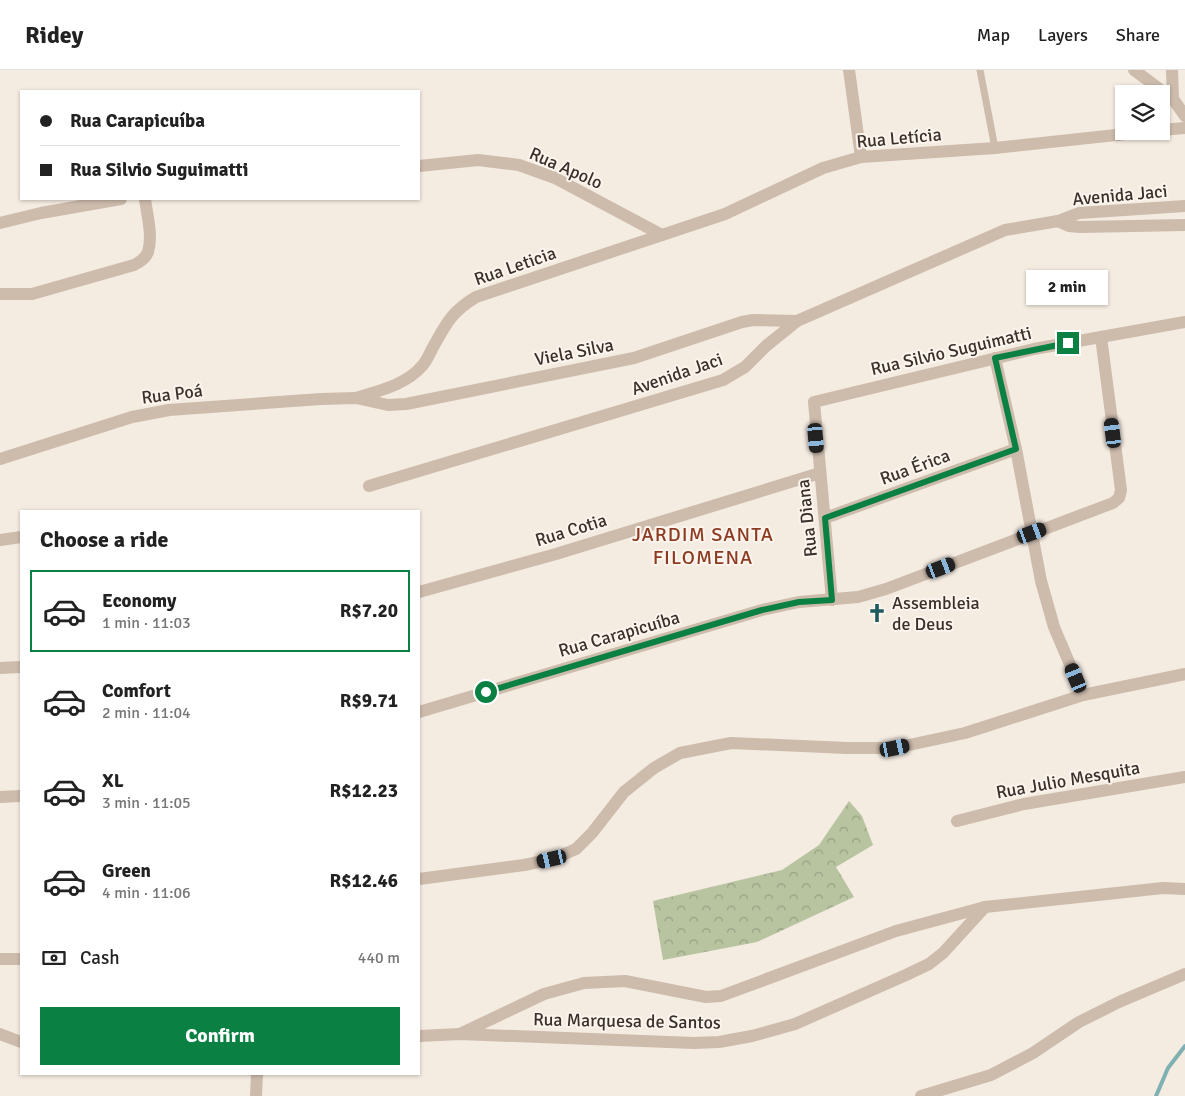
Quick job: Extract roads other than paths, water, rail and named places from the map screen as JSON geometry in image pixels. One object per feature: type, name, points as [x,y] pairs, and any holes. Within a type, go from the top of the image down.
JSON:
[{"type":"street","points":[[849,70],[861,157]]},
{"type":"street","points":[[1134,70],[1173,99],[1185,116]]},
{"type":"street","points":[[1172,70],[1173,99]]},
{"type":"street","points":[[1170,129],[1185,128]]},
{"type":"street","name":"Rua Letícia","points":[[662,235],[724,214],[823,168],[861,157],[995,148],[1115,135]]},
{"type":"street","name":"Rua Apolo","points":[[420,166],[478,160],[519,165],[555,178],[662,235]]},
{"type":"street","points":[[0,223],[41,213],[115,200]]},
{"type":"street","points":[[0,294],[32,294],[134,266],[143,260],[148,252],[150,238],[145,200]]},
{"type":"street","name":"Avenida Jaci","points":[[369,486],[723,380],[745,367],[766,346],[797,321],[1005,230],[1058,221],[1079,213],[1185,206]]},
{"type":"street","name":"Avenida Jaci","points":[[1058,221],[1069,226],[1080,227],[1185,225]]},
{"type":"street","name":"Rua Leticia","points":[[356,398],[391,386],[407,378],[422,366],[449,318],[476,297],[662,235]]},
{"type":"street","name":"Viela Silva","points":[[356,398],[388,404],[406,404],[634,358],[742,322],[753,320],[797,321]]},
{"type":"street","name":"Rua Silvio Suguimatti","points":[[814,402],[1034,349],[1185,322]]},
{"type":"street","name":"Rua Carapicuíba","points":[[420,712],[762,610],[799,602],[858,597],[886,589],[1113,503],[1119,498],[1121,490],[1101,337]]},
{"type":"street","points":[[995,358],[1016,449],[1041,581],[1054,627],[1083,695]]},
{"type":"street","name":"Rua Poá","points":[[0,459],[132,416],[169,410],[253,403],[356,398]]},
{"type":"street","name":"Rua Diana","points":[[814,402],[832,600]]},
{"type":"street","name":"Rua Érica","points":[[825,518],[1016,449]]},
{"type":"street","name":"Rua Cotia","points":[[420,592],[556,554],[820,473]]},
{"type":"street","points":[[0,540],[20,537]]},
{"type":"street","points":[[0,668],[20,667]]},
{"type":"street","points":[[420,879],[524,865],[552,859],[576,849],[592,833],[624,792],[654,768],[680,753],[731,743],[895,748],[964,734],[1083,695],[1185,674]]},
{"type":"street","name":"Rua Julio Mesquita","points":[[957,821],[1024,804],[1185,776]]},
{"type":"street","points":[[0,797],[20,796]]},
{"type":"street","points":[[460,1034],[544,994],[584,983],[625,981],[706,997],[721,996],[896,931],[985,907],[1163,888],[1185,889]]},
{"type":"street","name":"Rua Marquesa de Santos","points":[[420,1036],[460,1034],[694,1043],[719,1042],[752,1036],[794,1024],[929,964],[943,953],[985,907]]},
{"type":"street","points":[[0,960],[20,959]]},
{"type":"street","points":[[921,1096],[991,1074],[1032,1053],[1080,1022],[1119,1002],[1185,974]]},
{"type":"street","points":[[0,1034],[20,1042]]},
{"type":"street","points":[[256,1096],[257,1075]]},
{"type":"lane","points":[[980,70],[995,148]]},
{"type":"waterway","points":[[1156,1096],[1168,1068],[1185,1046]]},
{"type":"place","name":"Assembleia de Deus","points":[[877,613]]},
{"type":"district","name":"JARDIM SANTA FILOMENA","points":[[703,546]]}]
